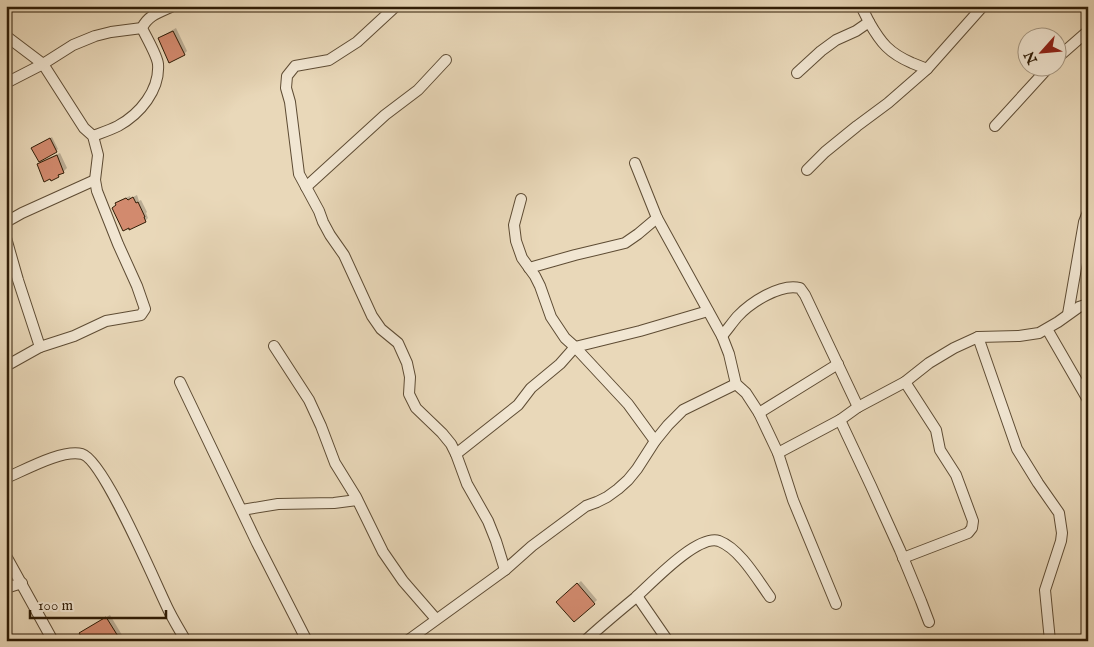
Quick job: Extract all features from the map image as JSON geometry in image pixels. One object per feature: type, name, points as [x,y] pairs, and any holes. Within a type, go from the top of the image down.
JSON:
[{"type":"street","points":[[142,28],[150,16],[173,6]]},
{"type":"street","points":[[396,6],[357,42],[329,60],[295,66],[287,76],[286,88],[290,102],[299,174],[330,235],[344,254],[372,316],[381,329],[398,343],[407,363],[410,377],[410,394],[416,408],[451,444],[467,484],[488,521],[496,540],[504,570]]},
{"type":"street","points":[[861,6],[883,44],[912,64],[927,70]]},
{"type":"street","points":[[807,170],[857,126],[888,104],[927,70],[982,6]]},
{"type":"street","points":[[797,73],[826,47],[870,22]]},
{"type":"street","points":[[6,83],[73,45],[95,36],[142,28]]},
{"type":"street","points":[[92,136],[118,126],[136,114],[151,94],[158,77],[158,62],[142,28]]},
{"type":"street","points":[[1066,50],[1088,31]]},
{"type":"street","points":[[6,36],[42,64],[84,128],[92,136],[98,155],[95,180],[97,192],[145,309],[141,315],[106,321],[74,336],[40,347],[6,366]]},
{"type":"street","points":[[306,187],[385,115],[418,90],[446,60]]},
{"type":"street","points":[[995,126],[1039,78]]},
{"type":"street","points":[[635,163],[657,218],[722,336],[729,354],[736,384],[746,393],[778,453],[793,500],[836,604]]},
{"type":"street","points":[[6,222],[95,180]]},
{"type":"street","points":[[521,199],[514,226],[516,241],[522,258],[540,286],[551,316],[565,338],[628,404],[655,441]]},
{"type":"street","points":[[1068,314],[1084,222],[1088,212]]},
{"type":"street","points":[[529,268],[625,243],[657,218]]},
{"type":"street","points":[[6,238],[40,347]]},
{"type":"street","points":[[722,336],[738,317],[754,303],[775,291],[794,286],[800,288],[858,407]]},
{"type":"street","points":[[778,453],[905,382],[929,363],[954,348],[978,337],[1019,336],[1039,333],[1079,307],[1088,304]]},
{"type":"street","points":[[456,454],[518,405],[531,388],[560,364],[575,347],[640,331],[708,311]]},
{"type":"street","points":[[1047,328],[1088,400]]},
{"type":"street","points":[[978,337],[1017,449],[1059,513],[1062,533],[1061,541],[1045,590],[1050,641]]},
{"type":"street","points":[[274,346],[309,400],[335,463],[357,500],[383,552],[403,582],[436,619]]},
{"type":"street","points":[[758,413],[838,364]]},
{"type":"street","points":[[180,382],[307,641]]},
{"type":"street","points":[[903,558],[968,533],[972,528],[973,522],[956,475],[940,450],[936,430],[905,382]]},
{"type":"street","points":[[407,641],[504,570],[570,517],[586,506],[607,497],[628,480],[668,424],[683,410],[736,384]]},
{"type":"street","points":[[840,420],[903,558],[928,622]]},
{"type":"street","points":[[6,478],[58,456],[81,454],[87,456],[104,478],[131,526],[170,613],[186,641]]},
{"type":"street","points":[[242,510],[278,504],[334,503],[357,500]]},
{"type":"street","points":[[585,641],[673,563],[704,542],[716,540],[731,548],[746,564],[770,597]]},
{"type":"street","points":[[6,556],[52,641]]},
{"type":"street","points":[[6,588],[22,583]]},
{"type":"street","points":[[637,596],[668,641]]},
{"type":"building","points":[[173,31],[185,55],[169,63],[158,38]]},
{"type":"building","points":[[50,138],[57,152],[39,162],[31,148]]},
{"type":"building","points":[[57,155],[64,173],[51,181],[50,179],[44,182],[37,164]]},
{"type":"building","points":[[133,197],[136,203],[138,202],[146,222],[123,231],[112,208],[116,205],[115,203]]},
{"type":"building","points":[[577,583],[595,604],[574,622],[556,602]]},
{"type":"building","points":[[106,617],[121,641],[84,641],[79,633]]}]
